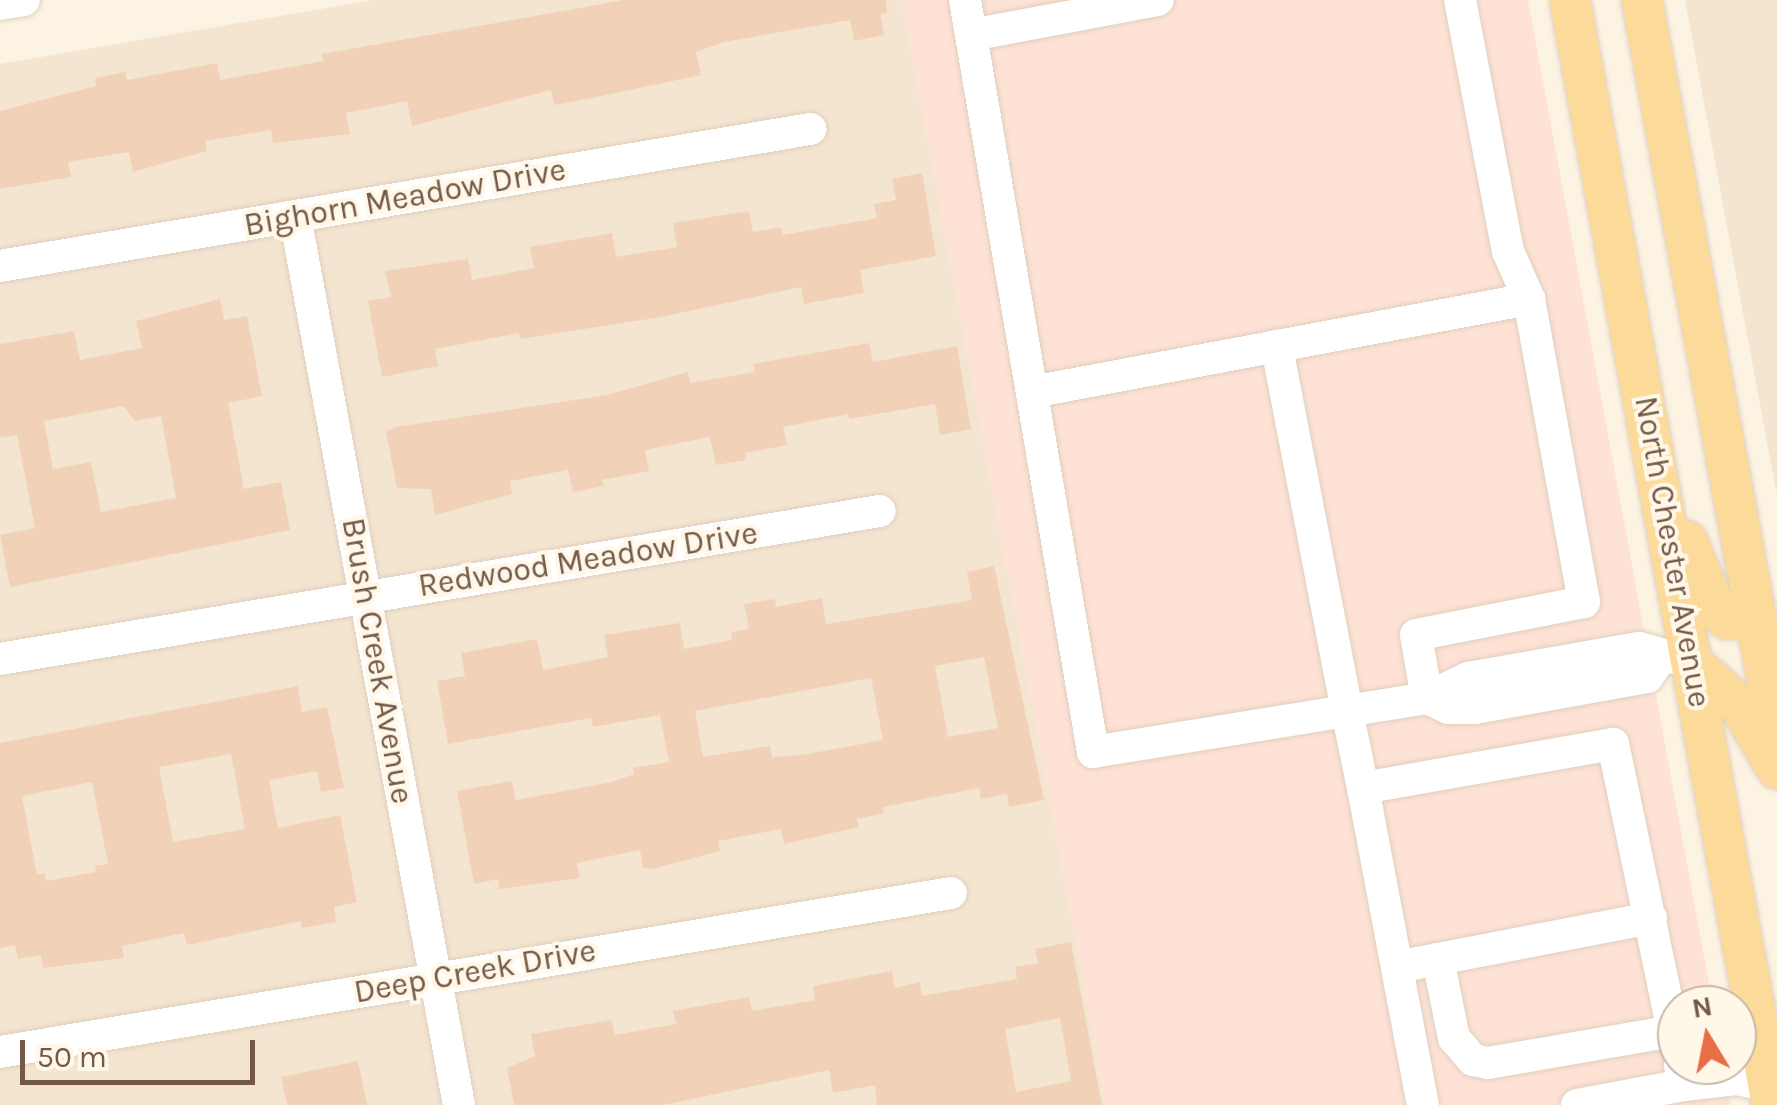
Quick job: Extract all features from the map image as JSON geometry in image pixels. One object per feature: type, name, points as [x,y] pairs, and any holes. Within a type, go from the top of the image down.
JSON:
[{"type":"main road","name":"North Chester Avenue","points":[[1570,0],[1656,468],[1676,661],[1773,1095]]},
{"type":"main road","points":[[1642,0],[1762,571],[1765,639],[1777,732]]},
{"type":"main road","points":[[1656,468],[1716,609],[1726,620],[1765,639]]},
{"type":"main road","points":[[1676,661],[1739,705],[1777,770]]},
{"type":"street","points":[[0,4],[24,0]]},
{"type":"street","points":[[965,0],[1093,752],[1428,698],[1468,678],[1551,661],[1639,648],[1676,661]]},
{"type":"street","points":[[971,35],[1158,0]]},
{"type":"street","points":[[1428,698],[1416,635],[1584,602],[1528,299],[1508,251],[1460,0]]},
{"type":"street","name":"Bighorn Meadow Drive","points":[[0,266],[810,130]]},
{"type":"street","name":"Brush Creek Avenue","points":[[295,216],[459,1105]]},
{"type":"street","points":[[1032,392],[1528,299]]},
{"type":"street","points":[[1277,346],[1423,1105]]},
{"type":"street","name":"Redwood Meadow Drive","points":[[0,659],[880,511]]},
{"type":"street","points":[[1363,788],[1609,742],[1664,985]]},
{"type":"street","name":"Deep Creek Drive","points":[[0,1052],[951,893]]},
{"type":"street","points":[[1397,967],[1651,918]]},
{"type":"street","points":[[1438,958],[1454,1038],[1473,1060],[1502,1062],[1657,1043]]},
{"type":"street","points":[[1577,1105],[1657,1082]]},
{"type":"shaded area","points":[[373,0],[902,0],[1106,1105],[0,1105],[0,64]]},
{"type":"shaded area","points":[[902,0],[1528,0],[1709,985],[1657,985],[1657,1085],[1728,1085],[1731,1105],[1106,1105]]},
{"type":"shaded area","points":[[1685,0],[1777,0],[1777,496]]},
{"type":"building","points":[[624,0],[886,0],[887,13],[880,14],[884,35],[854,41],[850,20],[724,42],[696,52],[701,75],[587,99],[554,105],[551,90],[412,126],[407,101],[346,113],[350,134],[273,143],[271,130],[205,141],[207,151],[133,172],[129,152],[68,162],[71,177],[0,189],[0,111],[96,86],[95,78],[125,72],[127,80],[217,63],[220,80],[323,61],[322,54]]},
{"type":"building","points":[[922,173],[936,256],[860,270],[864,293],[804,304],[801,287],[661,317],[520,339],[519,333],[435,349],[438,366],[382,377],[368,301],[391,297],[385,271],[468,259],[472,280],[534,268],[530,247],[612,233],[616,257],[677,247],[673,223],[749,211],[753,232],[781,227],[783,235],[877,218],[874,204],[896,200],[892,179]]},
{"type":"building","points":[[220,299],[224,320],[247,316],[262,396],[228,403],[244,489],[281,482],[290,530],[10,587],[0,535],[35,528],[17,435],[0,438],[0,344],[74,331],[80,360],[142,348],[136,321]],"holes":[[[123,406],[135,421],[161,416],[176,498],[101,512],[91,462],[53,469],[44,421]]]},
{"type":"building","points":[[869,343],[873,362],[957,346],[971,429],[940,435],[935,404],[849,419],[848,414],[783,427],[787,445],[745,453],[746,460],[716,465],[710,437],[645,450],[649,471],[602,480],[604,486],[573,492],[568,470],[510,481],[512,494],[435,515],[431,489],[397,488],[386,432],[395,427],[607,395],[688,372],[690,383],[755,372],[753,364]]},
{"type":"building","points":[[994,566],[1044,800],[1009,807],[1007,794],[981,799],[979,788],[883,807],[884,813],[857,819],[859,827],[784,844],[781,829],[718,841],[720,851],[652,869],[643,868],[640,850],[577,863],[580,878],[499,889],[498,879],[474,884],[457,791],[512,781],[516,800],[612,782],[634,774],[633,768],[669,762],[660,715],[593,727],[591,718],[448,744],[437,681],[465,676],[461,653],[537,639],[543,670],[608,657],[604,635],[680,623],[684,649],[732,640],[731,632],[749,629],[744,604],[775,599],[776,607],[822,598],[826,624],[972,600],[967,572]],"holes":[[[984,657],[998,728],[948,737],[935,666]],[[871,678],[883,740],[802,755],[772,757],[770,746],[703,757],[695,711]]]},
{"type":"building","points":[[298,686],[302,712],[327,707],[344,788],[321,792],[317,771],[269,780],[278,828],[340,815],[357,902],[334,907],[336,922],[302,928],[301,921],[187,945],[184,933],[122,946],[124,958],[43,968],[41,955],[18,959],[15,945],[0,948],[0,743]],"holes":[[[231,754],[245,829],[173,842],[159,767]],[[92,782],[108,864],[95,866],[96,872],[46,881],[45,873],[37,875],[22,796]]]},
{"type":"building","points":[[1071,942],[1102,1105],[877,1105],[875,1085],[833,1093],[829,1070],[664,1105],[514,1105],[507,1068],[535,1056],[531,1034],[612,1020],[615,1035],[676,1024],[673,1011],[749,997],[752,1011],[815,1000],[813,986],[892,971],[895,988],[920,982],[922,996],[1017,979],[1015,967],[1038,963],[1035,949]],"holes":[[[1060,1018],[1071,1081],[1016,1092],[1005,1029]]]},
{"type":"building","points":[[358,1061],[367,1105],[287,1105],[281,1077]]}]
